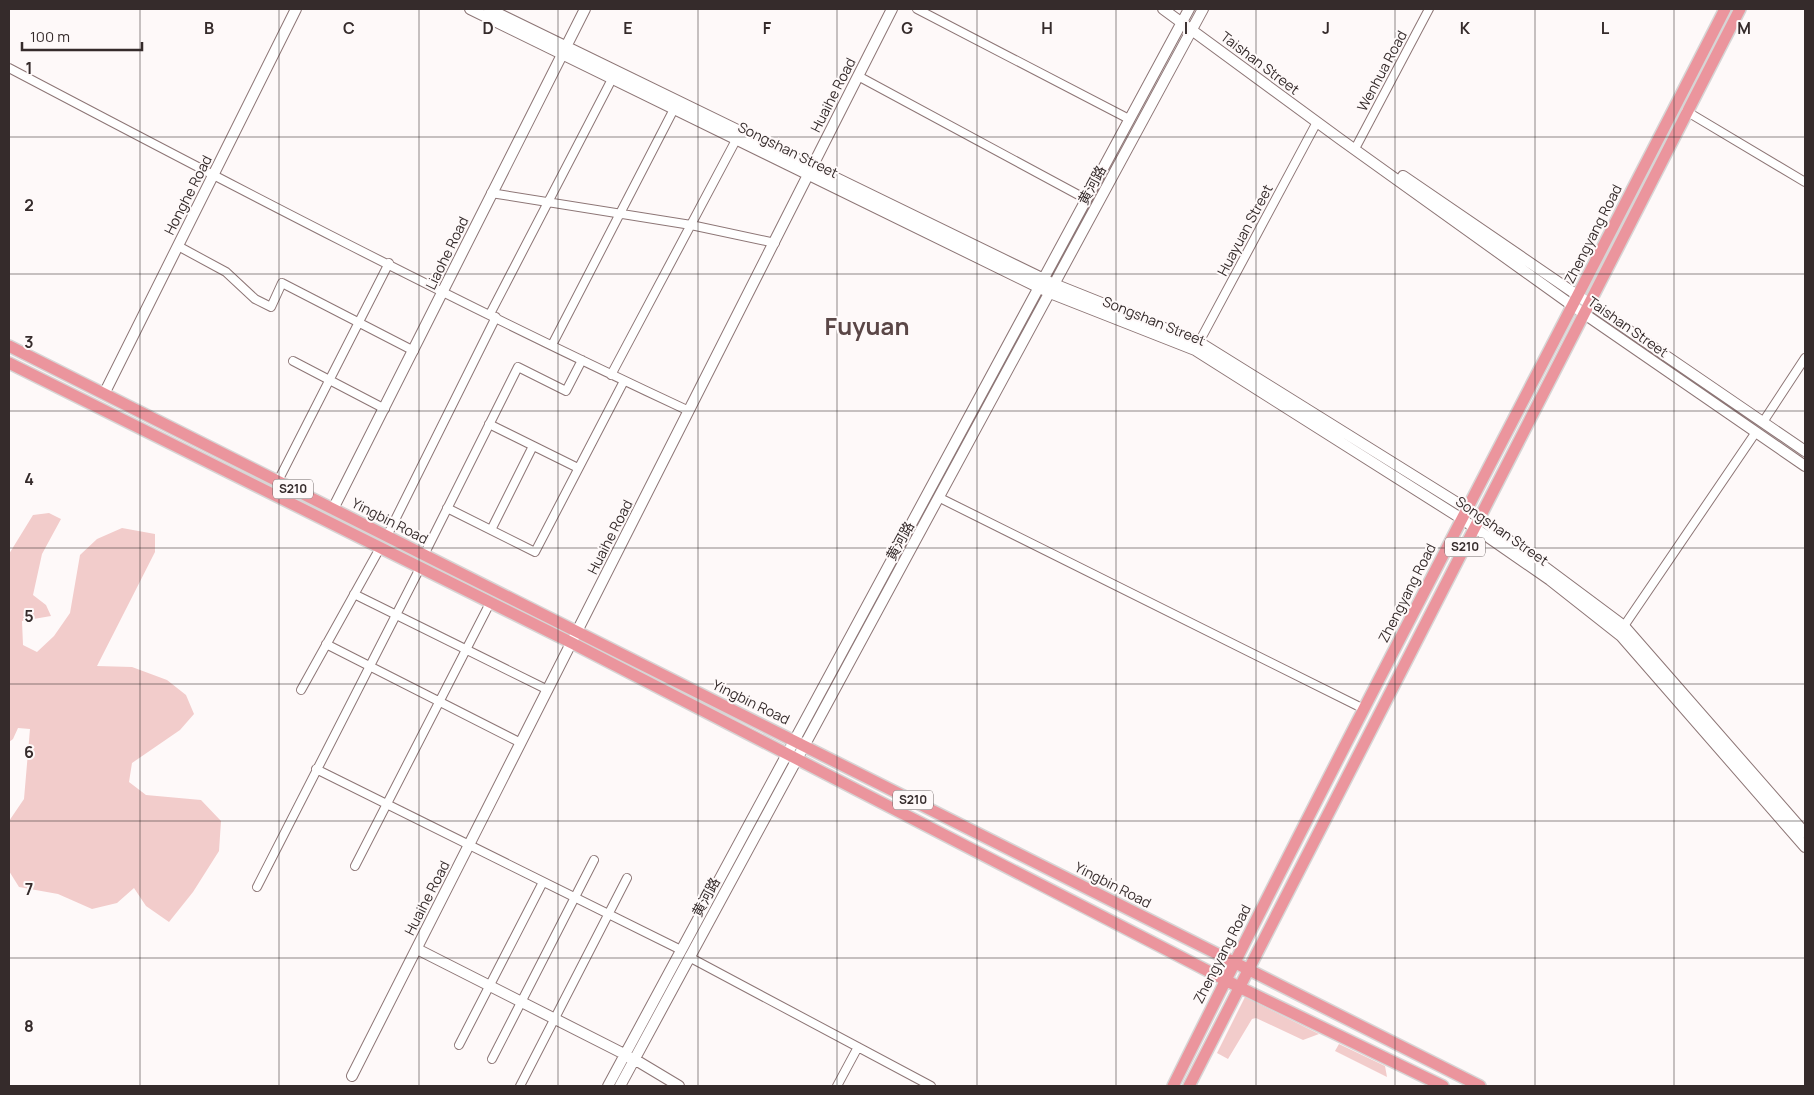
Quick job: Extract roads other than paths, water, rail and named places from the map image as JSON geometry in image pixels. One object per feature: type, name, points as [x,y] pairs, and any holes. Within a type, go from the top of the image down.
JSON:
[{"type":"main road","name":"Honghe Road","points":[[104,394],[296,9]]},
{"type":"main road","name":"Songshan Street","points":[[470,9],[563,50],[810,171],[1038,288],[1052,288],[1197,346],[1465,514],[1621,636],[1805,847]]},
{"type":"main road","name":"Songshan Street","points":[[488,9],[612,79],[674,110],[736,140],[810,171],[1043,278],[1052,288]]},
{"type":"main road","name":"Liaohe Road","points":[[333,509],[585,9]]},
{"type":"main road","name":"Huaihe Road","points":[[352,1076],[892,9]]},
{"type":"main road","name":"Taishan Street","points":[[1163,9],[1192,28],[1340,139],[1576,301],[1590,303],[1805,451]]},
{"type":"main road","name":"黄河路","points":[[620,1086],[630,1057],[681,950],[792,756],[1043,278],[1189,9]]},
{"type":"main road","name":"黄河路","points":[[799,743],[940,498],[1203,9]]},
{"type":"main road","name":"Zhengyang Road","points":[[1173,1086],[1225,980],[1725,9]]},
{"type":"main road","name":"Zhengyang Road","points":[[1189,1086],[1590,303],[1686,111],[1740,9]]},
{"type":"main road","name":"Taishan Street","points":[[1340,139],[1357,145],[1576,301],[1584,314],[1805,466]]},
{"type":"main road","name":"Yingbin Road","points":[[9,346],[424,555],[792,756],[1225,980],[1443,1086]]},
{"type":"main road","name":"Yingbin Road","points":[[9,363],[490,603],[574,638],[799,743],[1234,964],[1480,1086]]},
{"type":"main road","name":"Songshan Street","points":[[1477,523],[1624,626],[1805,833]]},
{"type":"main road","name":"黄河路","points":[[608,1086],[630,1057],[690,958],[792,756]]},
{"type":"main road","points":[[417,949],[630,1057],[679,1086]]},
{"type":"street","points":[[917,9],[1129,119]]},
{"type":"street","name":"Wenhua Road","points":[[1357,145],[1429,9]]},
{"type":"street","points":[[9,68],[493,316],[611,375],[689,411]]},
{"type":"street","points":[[858,76],[1086,199]]},
{"type":"street","points":[[387,536],[549,201],[612,79]]},
{"type":"street","points":[[552,345],[674,110]]},
{"type":"street","points":[[1686,111],[1805,182]]},
{"type":"street","name":"Huayuan Street","points":[[1197,346],[1317,122]]},
{"type":"street","points":[[611,375],[736,140]]},
{"type":"street","points":[[491,194],[549,201],[691,224],[774,243]]},
{"type":"street","points":[[178,246],[226,272],[255,299],[271,307],[282,283],[414,351]]},
{"type":"street","points":[[278,481],[389,263]]},
{"type":"street","points":[[1763,422],[1805,358]]},
{"type":"street","points":[[424,555],[518,367],[566,391],[582,360]]},
{"type":"street","points":[[293,361],[385,409]]},
{"type":"street","points":[[447,508],[535,552],[624,381]]},
{"type":"street","points":[[489,424],[578,468]]},
{"type":"street","points":[[1624,626],[1756,432]]},
{"type":"street","points":[[491,530],[533,446]]},
{"type":"street","points":[[940,498],[1364,709]]},
{"type":"street","points":[[301,690],[380,548]]},
{"type":"street","points":[[257,887],[420,568]]},
{"type":"street","points":[[354,594],[548,690]]},
{"type":"street","points":[[355,866],[388,805],[490,603]]},
{"type":"street","points":[[326,644],[521,743]]},
{"type":"street","points":[[316,769],[681,950]]},
{"type":"street","points":[[492,1058],[594,860]]},
{"type":"street","points":[[520,1086],[627,878]]},
{"type":"street","points":[[459,1045],[543,882]]},
{"type":"street","points":[[690,958],[928,1085]]},
{"type":"street","points":[[837,1086],[858,1047]]},
{"type":"district","name":"Fuyuan","points":[[867,327]]}]
